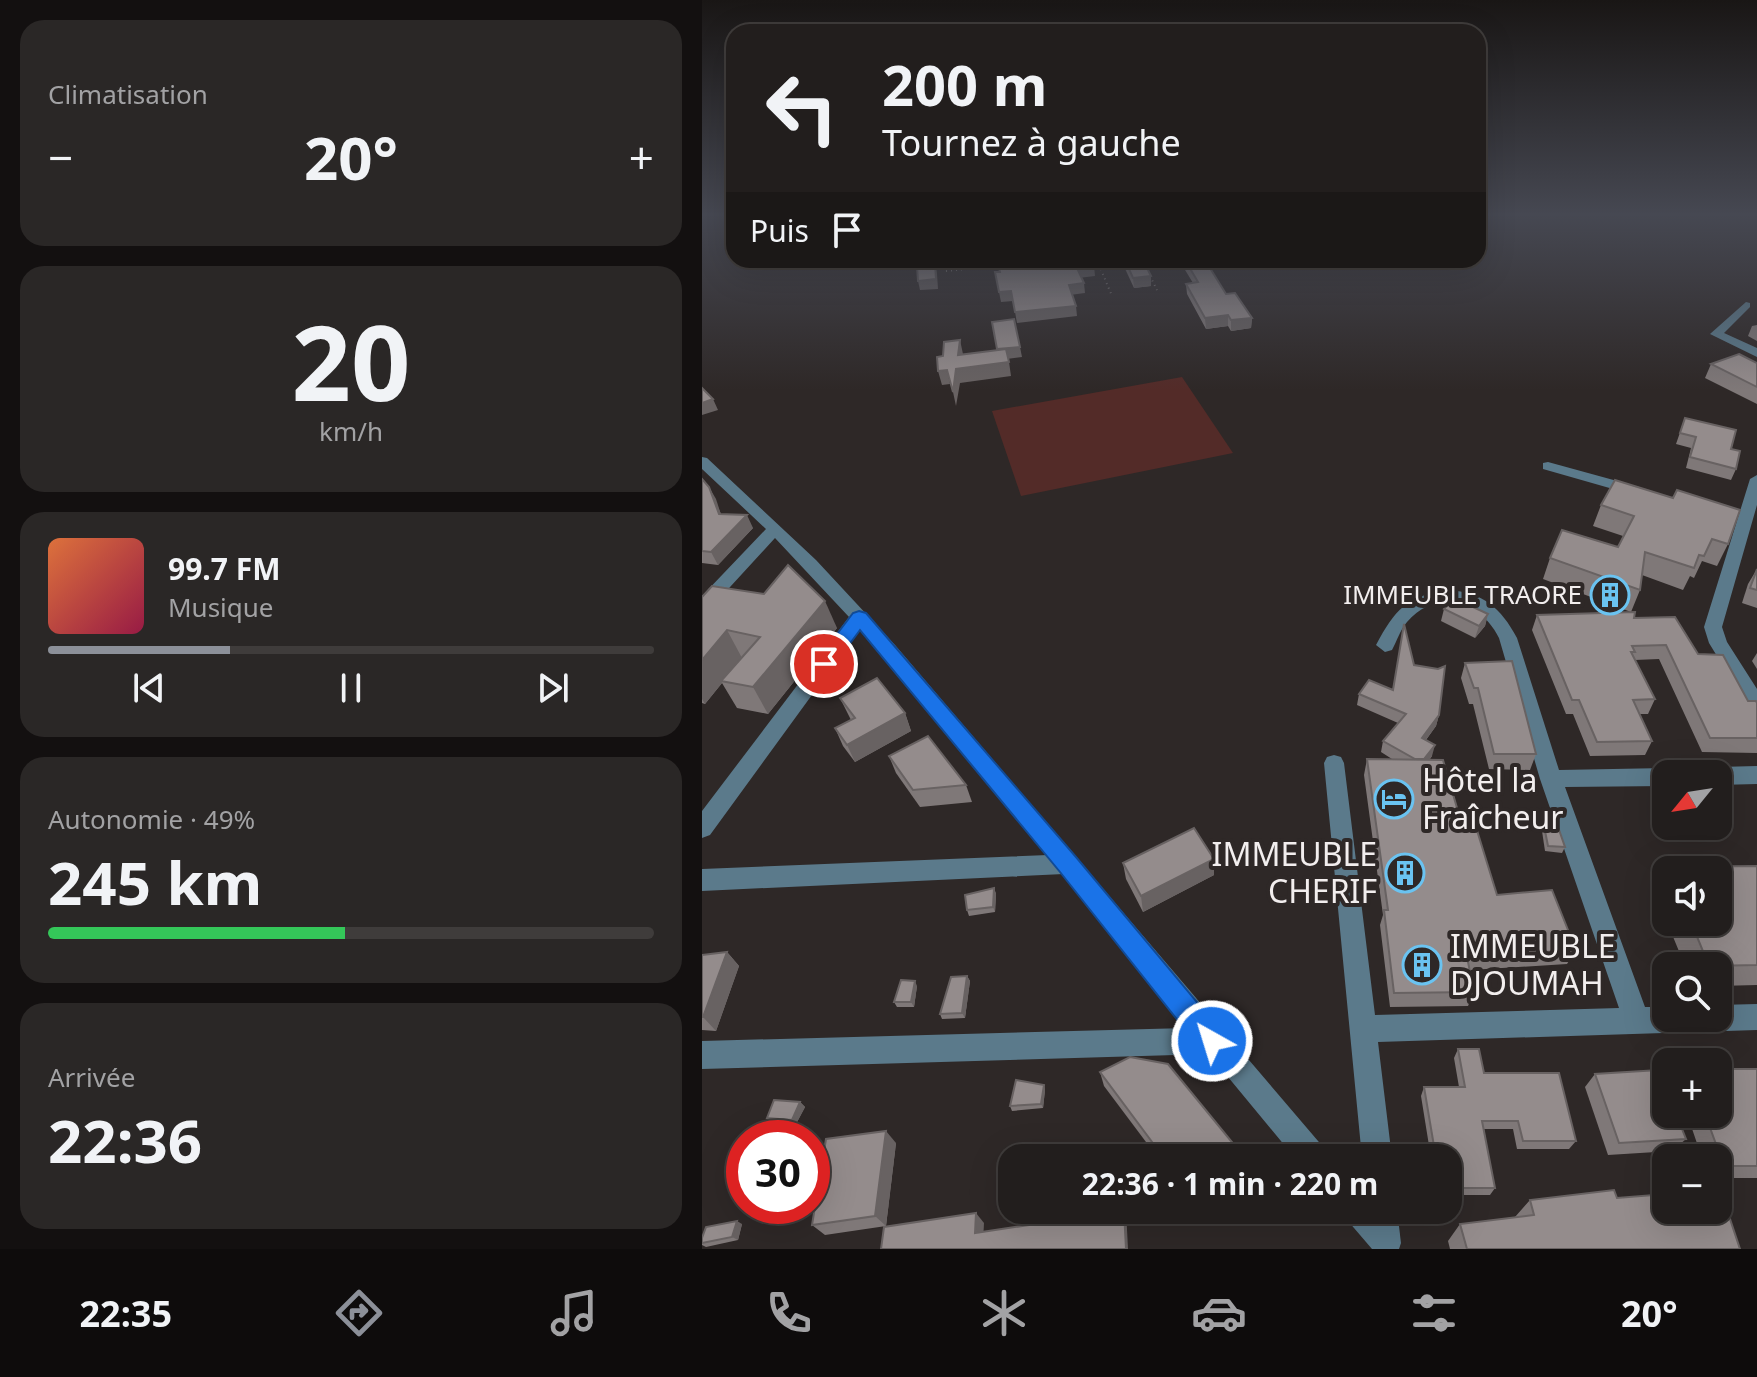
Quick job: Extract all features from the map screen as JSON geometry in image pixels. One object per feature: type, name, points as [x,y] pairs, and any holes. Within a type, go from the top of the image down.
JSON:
[{"type":"street","points":[[1746,305],[1716,334],[1757,353]]},
{"type":"street","points":[[702,461],[775,528],[859,617],[1068,864],[1212,1041],[1302,1144]]},
{"type":"street","points":[[1548,466],[1653,496]]},
{"type":"street","points":[[1757,479],[1736,520],[1713,627],[1718,643],[1757,705]]},
{"type":"street","points":[[702,607],[775,528]]},
{"type":"street","points":[[1385,645],[1400,618],[1423,601],[1446,595],[1463,596],[1496,617],[1508,638],[1551,779],[1637,1021]]},
{"type":"street","points":[[702,828],[859,617]]},
{"type":"street","points":[[1334,763],[1376,1144]]},
{"type":"street","points":[[1732,776],[1757,775]]},
{"type":"street","points":[[1551,779],[1652,777]]},
{"type":"street","points":[[702,880],[1068,864]]},
{"type":"street","points":[[1364,1029],[1757,1017]]},
{"type":"street","points":[[702,1055],[1212,1041]]},
{"type":"street","points":[[1370,1224],[1386,1245]]},
{"type":"street","points":[[1384,1224],[1386,1245]]},
{"type":"path","points":[[1103,273],[1112,296]]},
{"type":"path","points":[[1149,273],[1157,290]]},
{"type":"shaded area","points":[[1182,377],[1233,453],[1021,496],[992,411]]},
{"type":"building","points":[[917,273],[936,273],[936,279],[918,281]]},
{"type":"building","points":[[995,273],[1079,273],[1084,283],[1069,285],[1076,306],[1015,312],[1011,291],[999,292]]},
{"type":"building","points":[[1131,273],[1150,273],[1151,276],[1133,278]]},
{"type":"building","points":[[1193,273],[1213,273],[1226,294],[1235,293],[1252,318],[1231,320],[1228,315],[1205,318],[1186,284],[1198,282]]},
{"type":"building","points":[[1014,319],[1020,347],[997,349],[992,322]]},
{"type":"building","points":[[960,340],[958,355],[1006,349],[1009,362],[956,369],[953,392],[947,370],[938,371],[937,357],[943,356],[944,342]]},
{"type":"building","points":[[1739,354],[1757,363],[1757,387],[1711,364]]},
{"type":"building","points":[[702,388],[713,399],[702,403]]},
{"type":"building","points":[[1685,418],[1736,430],[1731,449],[1740,451],[1736,469],[1690,457],[1696,437],[1680,433]]},
{"type":"building","points":[[702,479],[709,487],[719,514],[747,515],[711,552],[702,551]]},
{"type":"building","points":[[1615,480],[1673,498],[1677,490],[1740,510],[1728,544],[1712,539],[1704,556],[1699,555],[1694,568],[1645,552],[1640,590],[1550,558],[1562,530],[1618,547],[1634,516],[1601,505]]},
{"type":"building","points":[[788,565],[825,601],[753,687],[721,681],[760,637],[727,630],[702,660],[702,597],[712,586],[764,594]]},
{"type":"building","points":[[1757,569],[1757,590],[1750,588]]},
{"type":"building","points":[[1454,598],[1488,614],[1479,626],[1444,609]]},
{"type":"building","points":[[1635,612],[1634,618],[1675,617],[1698,654],[1723,655],[1748,701],[1757,703],[1757,738],[1710,738],[1666,645],[1632,646],[1635,652],[1631,652],[1655,699],[1633,700],[1652,741],[1597,742],[1579,700],[1572,700],[1537,615]]},
{"type":"building","points":[[1404,624],[1414,665],[1438,669],[1445,666],[1439,715],[1422,738],[1435,745],[1424,759],[1415,759],[1383,741],[1406,714],[1359,694],[1369,680],[1393,690]]},
{"type":"building","points":[[1512,661],[1536,754],[1494,754],[1478,688],[1474,688],[1465,663]]},
{"type":"building","points":[[877,678],[905,713],[847,745],[835,728],[855,718],[840,698]]},
{"type":"building","points":[[928,736],[966,785],[913,790],[889,756]]},
{"type":"building","points":[[1367,759],[1443,760],[1462,825],[1475,824],[1497,895],[1552,890],[1576,950],[1467,957],[1474,992],[1394,993],[1384,910],[1388,910]]},
{"type":"building","points":[[1544,826],[1558,827],[1565,847],[1548,846]]},
{"type":"building","points":[[1194,828],[1214,859],[1141,896],[1123,863]]},
{"type":"building","points":[[1732,866],[1757,866],[1757,965],[1732,966],[1732,952],[1703,952],[1697,936],[1732,936]]},
{"type":"building","points":[[994,888],[993,907],[967,910],[965,895]]},
{"type":"building","points":[[727,952],[703,1017],[702,1017],[702,955]]},
{"type":"building","points":[[967,976],[962,1013],[940,1014],[951,977]]},
{"type":"building","points":[[901,980],[915,981],[911,1002],[894,1002]]},
{"type":"building","points":[[1458,1049],[1479,1049],[1484,1073],[1559,1073],[1576,1141],[1523,1141],[1518,1121],[1482,1121],[1495,1188],[1462,1188],[1462,1144],[1434,1144],[1424,1087],[1465,1087]]},
{"type":"building","points":[[1130,1057],[1168,1064],[1234,1144],[1154,1144],[1100,1072]]},
{"type":"building","points":[[1732,1069],[1757,1069],[1757,1166],[1732,1166],[1732,1144],[1716,1144],[1710,1128],[1732,1128]]},
{"type":"building","points":[[1652,1070],[1652,1128],[1682,1128],[1686,1139],[1619,1143],[1595,1074]]},
{"type":"building","points":[[1016,1080],[1044,1085],[1041,1104],[1010,1106]]},
{"type":"building","points":[[774,1100],[800,1102],[792,1120],[767,1118]]},
{"type":"building","points":[[886,1131],[875,1216],[830,1222],[830,1138]]},
{"type":"building","points":[[1614,1190],[1617,1198],[1652,1195],[1652,1224],[1732,1224],[1740,1249],[1467,1249],[1460,1224],[1534,1215],[1530,1200]]},
{"type":"building","points":[[976,1213],[975,1233],[1035,1224],[1125,1224],[1126,1249],[881,1249],[884,1227]]},
{"type":"building","points":[[736,1224],[732,1237],[702,1243],[706,1227]]},
{"type":"place","name":"IMMEUBLE TRAORE","points":[[1610,595]]},
{"type":"place","name":"Hôtel la Fraîcheur","points":[[1394,799]]},
{"type":"place","name":"IMMEUBLE CHERIF","points":[[1405,873]]},
{"type":"place","name":"IMMEUBLE DJOUMAH","points":[[1422,965]]},
{"type":"route","points":[[824,664],[859,617],[1068,864],[1212,1041]]}]
